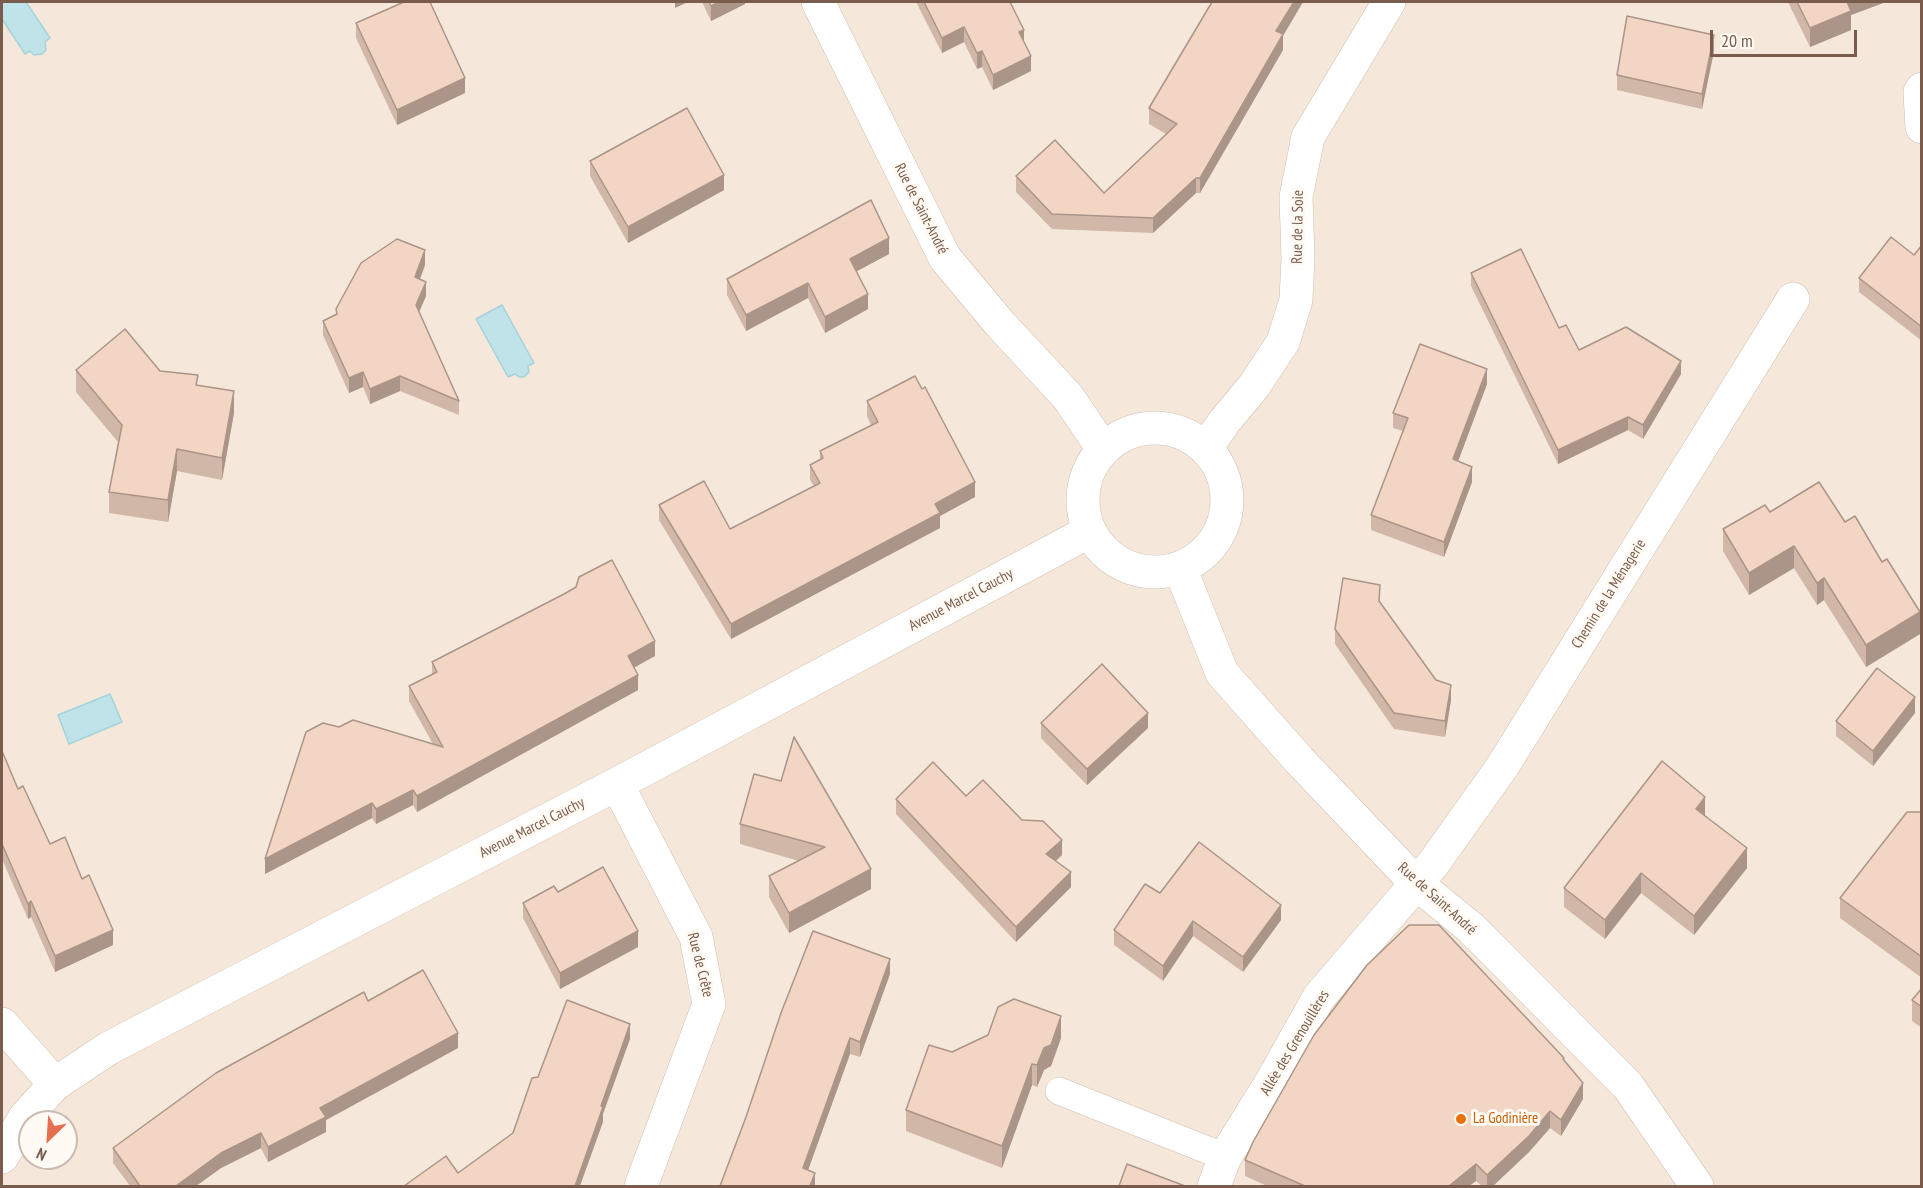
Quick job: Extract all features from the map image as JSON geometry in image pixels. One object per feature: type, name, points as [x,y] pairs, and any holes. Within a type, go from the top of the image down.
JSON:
[{"type":"street","name":"Rue de Saint-André","points":[[818,2],[945,258],[1001,325],[1068,397],[1103,449]]},
{"type":"street","name":"Rue de la Soie","points":[[1206,448],[1254,386],[1283,342],[1296,300],[1298,258],[1296,196],[1308,137],[1389,2]]},
{"type":"street","points":[[1922,89],[1920,93],[1922,127]]},
{"type":"street","name":"Chemin de la Ménagerie","points":[[1417,884],[1502,767],[1793,299]]},
{"type":"street","points":[[1143,428],[1166,428],[1187,435],[1206,448],[1220,467],[1227,490],[1226,514],[1218,537],[1202,555],[1180,568],[1160,572],[1139,570],[1119,562],[1102,549],[1090,531],[1084,510],[1083,488],[1090,467],[1103,449],[1121,435],[1143,428]]},
{"type":"street","name":"Avenue Marcel Cauchy","points":[[2,1157],[26,1117],[55,1084],[109,1048],[617,784],[1090,531]]},
{"type":"street","name":"Rue de Saint-André","points":[[1180,568],[1222,673],[1299,760],[1417,884],[1471,928],[1628,1086],[1697,1186]]},
{"type":"street","name":"Rue de Crête","points":[[617,784],[696,937],[709,1004],[641,1186]]},
{"type":"street","name":"Allée des Grenouillères","points":[[1220,1172],[1319,997],[1399,902],[1417,884]]},
{"type":"street","points":[[2,1024],[55,1084]]},
{"type":"lane","points":[[1059,1091],[1220,1172]]},
{"type":"shaded area","points":[[2,2],[1921,2],[1921,1186],[2,1186]]},
{"type":"water","points":[[26,2],[50,38],[45,42],[46,50],[42,54],[34,55],[30,51],[25,54],[2,19],[2,3]]},
{"type":"water","points":[[502,305],[534,363],[528,366],[529,372],[524,377],[515,374],[508,377],[476,319]]},
{"type":"water","points":[[110,694],[122,722],[69,744],[58,715]]},
{"type":"building","points":[[404,2],[430,2],[465,78],[397,110],[356,23]]},
{"type":"building","points":[[924,2],[1010,2],[1024,30],[1019,32],[1031,56],[993,75],[982,51],[977,53],[964,27],[942,38]]},
{"type":"building","points":[[1212,2],[1294,2],[1276,31],[1283,34],[1200,178],[1196,178],[1153,218],[1052,214],[1016,176],[1055,140],[1104,193],[1177,124],[1149,108]]},
{"type":"building","points":[[1797,2],[1847,2],[1851,11],[1810,28]]},
{"type":"building","points":[[1627,16],[1714,35],[1702,94],[1617,75]]},
{"type":"building","points":[[687,108],[724,175],[628,227],[590,161]]},
{"type":"building","points":[[871,200],[889,238],[850,259],[868,294],[825,317],[808,283],[746,315],[727,279]]},
{"type":"building","points":[[1891,237],[1914,255],[1922,245],[1922,327],[1859,278]]},
{"type":"building","points":[[397,239],[425,250],[415,277],[426,282],[416,305],[459,401],[400,376],[370,389],[363,372],[349,378],[323,321],[337,314],[336,309],[361,263]]},
{"type":"building","points":[[1521,249],[1559,328],[1566,325],[1579,350],[1626,327],[1681,361],[1643,425],[1628,417],[1558,450],[1471,273]]},
{"type":"building","points":[[125,329],[160,371],[198,375],[196,385],[234,391],[222,458],[177,449],[168,500],[109,492],[122,425],[76,370]]},
{"type":"building","points":[[1420,344],[1487,369],[1453,459],[1472,467],[1444,542],[1371,515],[1408,418],[1393,413]]},
{"type":"building","points":[[915,376],[922,389],[925,387],[975,482],[935,504],[940,513],[731,624],[659,505],[704,481],[730,529],[820,483],[810,465],[823,458],[820,451],[878,422],[867,401]]},
{"type":"building","points":[[1819,482],[1845,522],[1855,516],[1882,562],[1887,559],[1920,612],[1866,645],[1824,578],[1817,583],[1794,546],[1749,573],[1723,529],[1765,505],[1770,512]]},
{"type":"building","points":[[612,560],[655,641],[628,656],[638,675],[417,796],[413,790],[376,809],[372,803],[265,859],[306,732],[323,723],[339,727],[353,720],[443,747],[409,686],[437,672],[432,662],[564,594],[576,587],[579,577]]},
{"type":"building","points":[[1343,578],[1380,585],[1379,601],[1436,680],[1451,685],[1445,721],[1394,713],[1335,629]]},
{"type":"building","points":[[1102,664],[1148,713],[1087,769],[1041,723]]},
{"type":"building","points":[[1877,668],[1915,697],[1873,751],[1836,721]]},
{"type":"building","points":[[794,737],[871,869],[789,913],[769,876],[825,847],[740,824],[754,774],[781,781]]},
{"type":"building","points":[[2,751],[18,789],[23,786],[50,844],[65,837],[82,879],[89,875],[113,930],[55,956],[31,901],[28,904],[2,844]]},
{"type":"building","points":[[1662,761],[1705,797],[1696,809],[1747,848],[1694,916],[1641,873],[1605,920],[1564,888]]},
{"type":"building","points":[[933,762],[966,796],[983,780],[1022,820],[1043,821],[1062,840],[1046,854],[1071,872],[1016,927],[896,799]]},
{"type":"building","points":[[1907,812],[1922,812],[1922,957],[1840,898]]},
{"type":"building","points":[[1199,842],[1281,905],[1243,957],[1193,921],[1163,966],[1114,930],[1145,884],[1160,893]]},
{"type":"building","points":[[603,867],[638,931],[560,973],[523,903],[554,886],[558,892]]},
{"type":"building","points":[[1409,925],[1439,925],[1564,1058],[1583,1083],[1561,1120],[1550,1111],[1529,1136],[1487,1175],[1476,1164],[1449,1186],[1305,1186],[1245,1160],[1314,1035],[1367,965]]},
{"type":"building","points":[[813,931],[890,959],[860,1042],[850,1038],[803,1168],[815,1173],[810,1186],[720,1186],[781,1013]]},
{"type":"building","points":[[423,970],[458,1033],[320,1108],[326,1117],[268,1147],[261,1133],[221,1153],[176,1186],[140,1186],[113,1148],[216,1073],[364,992],[368,1001]]},
{"type":"building","points":[[1922,988],[1922,1007],[1912,1000]]},
{"type":"building","points":[[1014,999],[1061,1016],[1051,1045],[1044,1048],[1037,1065],[1032,1064],[1002,1146],[906,1110],[929,1045],[952,1052],[988,1035],[998,1007]]},
{"type":"building","points":[[567,1000],[630,1024],[575,1186],[404,1186],[446,1156],[458,1173],[513,1133],[532,1078],[538,1077]]},
{"type":"building","points":[[1127,1164],[1185,1186],[1119,1186]]},
{"type":"place","name":"La Godinière","points":[[1461,1119]]}]
